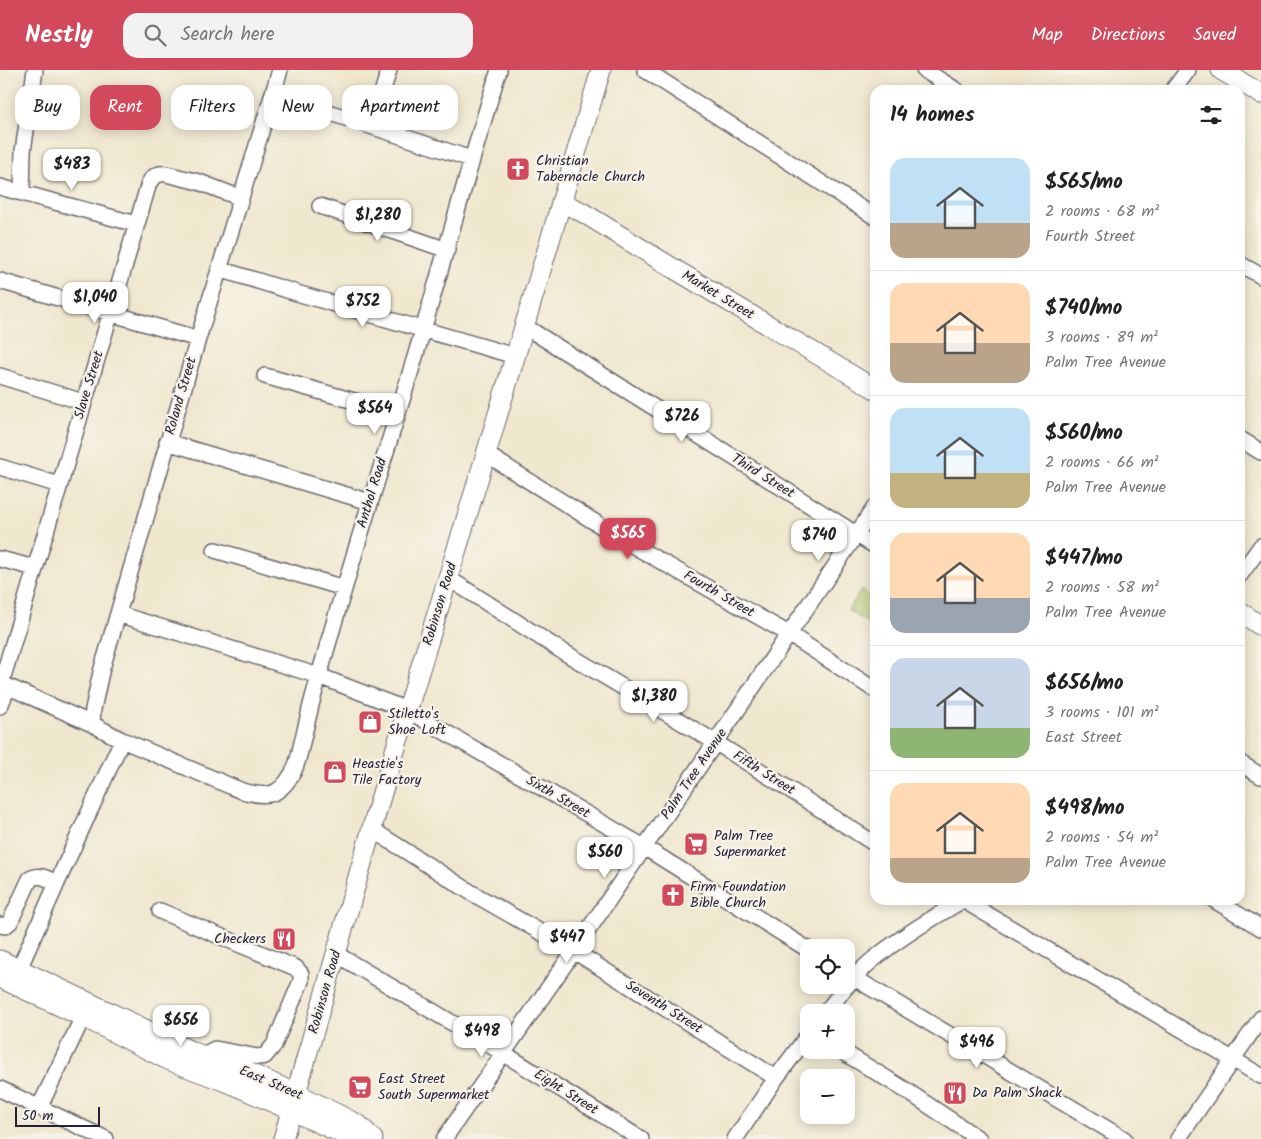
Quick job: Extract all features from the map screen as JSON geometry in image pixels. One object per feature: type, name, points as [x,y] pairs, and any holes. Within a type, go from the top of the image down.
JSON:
[{"type":"main road","name":"Robinson Road","points":[[284,1139],[371,829],[601,70]]},
{"type":"main road","points":[[1221,70],[1261,94]]},
{"type":"main road","name":"Market Street","points":[[562,202],[582,212],[870,386]]},
{"type":"main road","points":[[1245,615],[1261,626]]},
{"type":"main road","name":"East Street","points":[[0,960],[201,1056],[250,1073],[354,1139]]},
{"type":"main road","name":"East Street","points":[[0,978],[168,1060],[234,1085],[294,1102],[359,1126],[373,1139]]},
{"type":"street","points":[[22,192],[23,151],[35,70]]},
{"type":"street","name":"Roland Street","points":[[276,85],[280,70]]},
{"type":"street","points":[[384,85],[389,70]]},
{"type":"street","name":"Anthol Road","points":[[122,740],[242,791],[260,795],[273,794],[284,786],[293,773],[344,588],[447,250],[471,159],[499,70]]},
{"type":"street","points":[[645,70],[870,214]]},
{"type":"street","points":[[924,70],[948,85]]},
{"type":"street","points":[[1177,85],[1188,70]]},
{"type":"street","name":"Roland Street","points":[[92,724],[96,695],[167,442],[264,123]]},
{"type":"street","points":[[384,130],[471,159]]},
{"type":"street","name":"Slave Street","points":[[0,706],[3,685],[35,568],[149,183],[152,178],[161,174],[199,182],[241,198]]},
{"type":"street","points":[[0,187],[136,224]]},
{"type":"street","points":[[320,206],[447,250]]},
{"type":"street","points":[[1245,267],[1261,276]]},
{"type":"street","points":[[219,268],[300,294],[515,356]]},
{"type":"street","points":[[0,281],[198,339]]},
{"type":"street","name":"Third Street","points":[[524,326],[870,543]]},
{"type":"street","points":[[0,376],[84,402]]},
{"type":"street","points":[[265,376],[397,413]]},
{"type":"street","points":[[167,442],[370,502]]},
{"type":"street","points":[[1245,442],[1261,452]]},
{"type":"street","name":"Fourth Street","points":[[486,454],[625,540],[789,634],[870,687]]},
{"type":"street","points":[[0,467],[59,485]]},
{"type":"street","name":"Palm Tree Avenue","points":[[444,1139],[870,515]]},
{"type":"street","points":[[1245,568],[1261,546]]},
{"type":"street","points":[[215,550],[344,588]]},
{"type":"street","points":[[0,559],[35,568]]},
{"type":"street","name":"Fifth Street","points":[[448,578],[557,648],[715,742],[870,841]]},
{"type":"street","name":"Sixth Street","points":[[118,614],[319,676],[407,710],[644,848],[800,944]]},
{"type":"street","points":[[3,685],[92,724],[122,740],[19,969]]},
{"type":"street","points":[[1245,767],[1261,776]]},
{"type":"street","name":"Seventh Street","points":[[371,829],[472,894],[574,951],[776,1078]]},
{"type":"street","points":[[0,925],[6,926],[10,922],[30,879],[40,876],[57,883]]},
{"type":"street","points":[[855,972],[955,905]]},
{"type":"street","points":[[971,905],[1261,1076]]},
{"type":"street","points":[[1222,905],[1261,928]]},
{"type":"street","points":[[160,912],[296,968],[301,974],[301,981],[274,1045],[265,1056],[258,1057],[215,1049],[201,1056]]},
{"type":"street","name":"Eight Street","points":[[336,954],[503,1053],[641,1139]]},
{"type":"street","points":[[855,978],[1124,1139]]},
{"type":"street","points":[[39,1108],[83,1017]]},
{"type":"street","points":[[1178,1139],[1261,1018]]},
{"type":"street","points":[[735,1139],[800,1046]]},
{"type":"street","points":[[855,1059],[907,1091],[972,1137]]},
{"type":"street","points":[[0,1089],[39,1108],[81,1134],[106,1139]]},
{"type":"green space","points":[[861,590],[870,596],[870,625],[848,610]]},
{"type":"place","name":"Christian Tabernacle Church","points":[[518,169]]},
{"type":"place","name":"Stiletto's Shoe Loft","points":[[370,722]]},
{"type":"place","name":"Heastie's Tile Factory","points":[[335,772]]},
{"type":"place","name":"Palm Tree Supermarket","points":[[696,844]]},
{"type":"place","name":"Firm Foundation Bible Church","points":[[673,895]]},
{"type":"place","name":"Checkers","points":[[284,939]]},
{"type":"place","name":"East Street South Supermarket","points":[[360,1087]]},
{"type":"place","name":"Da Palm Shack","points":[[955,1093]]}]
